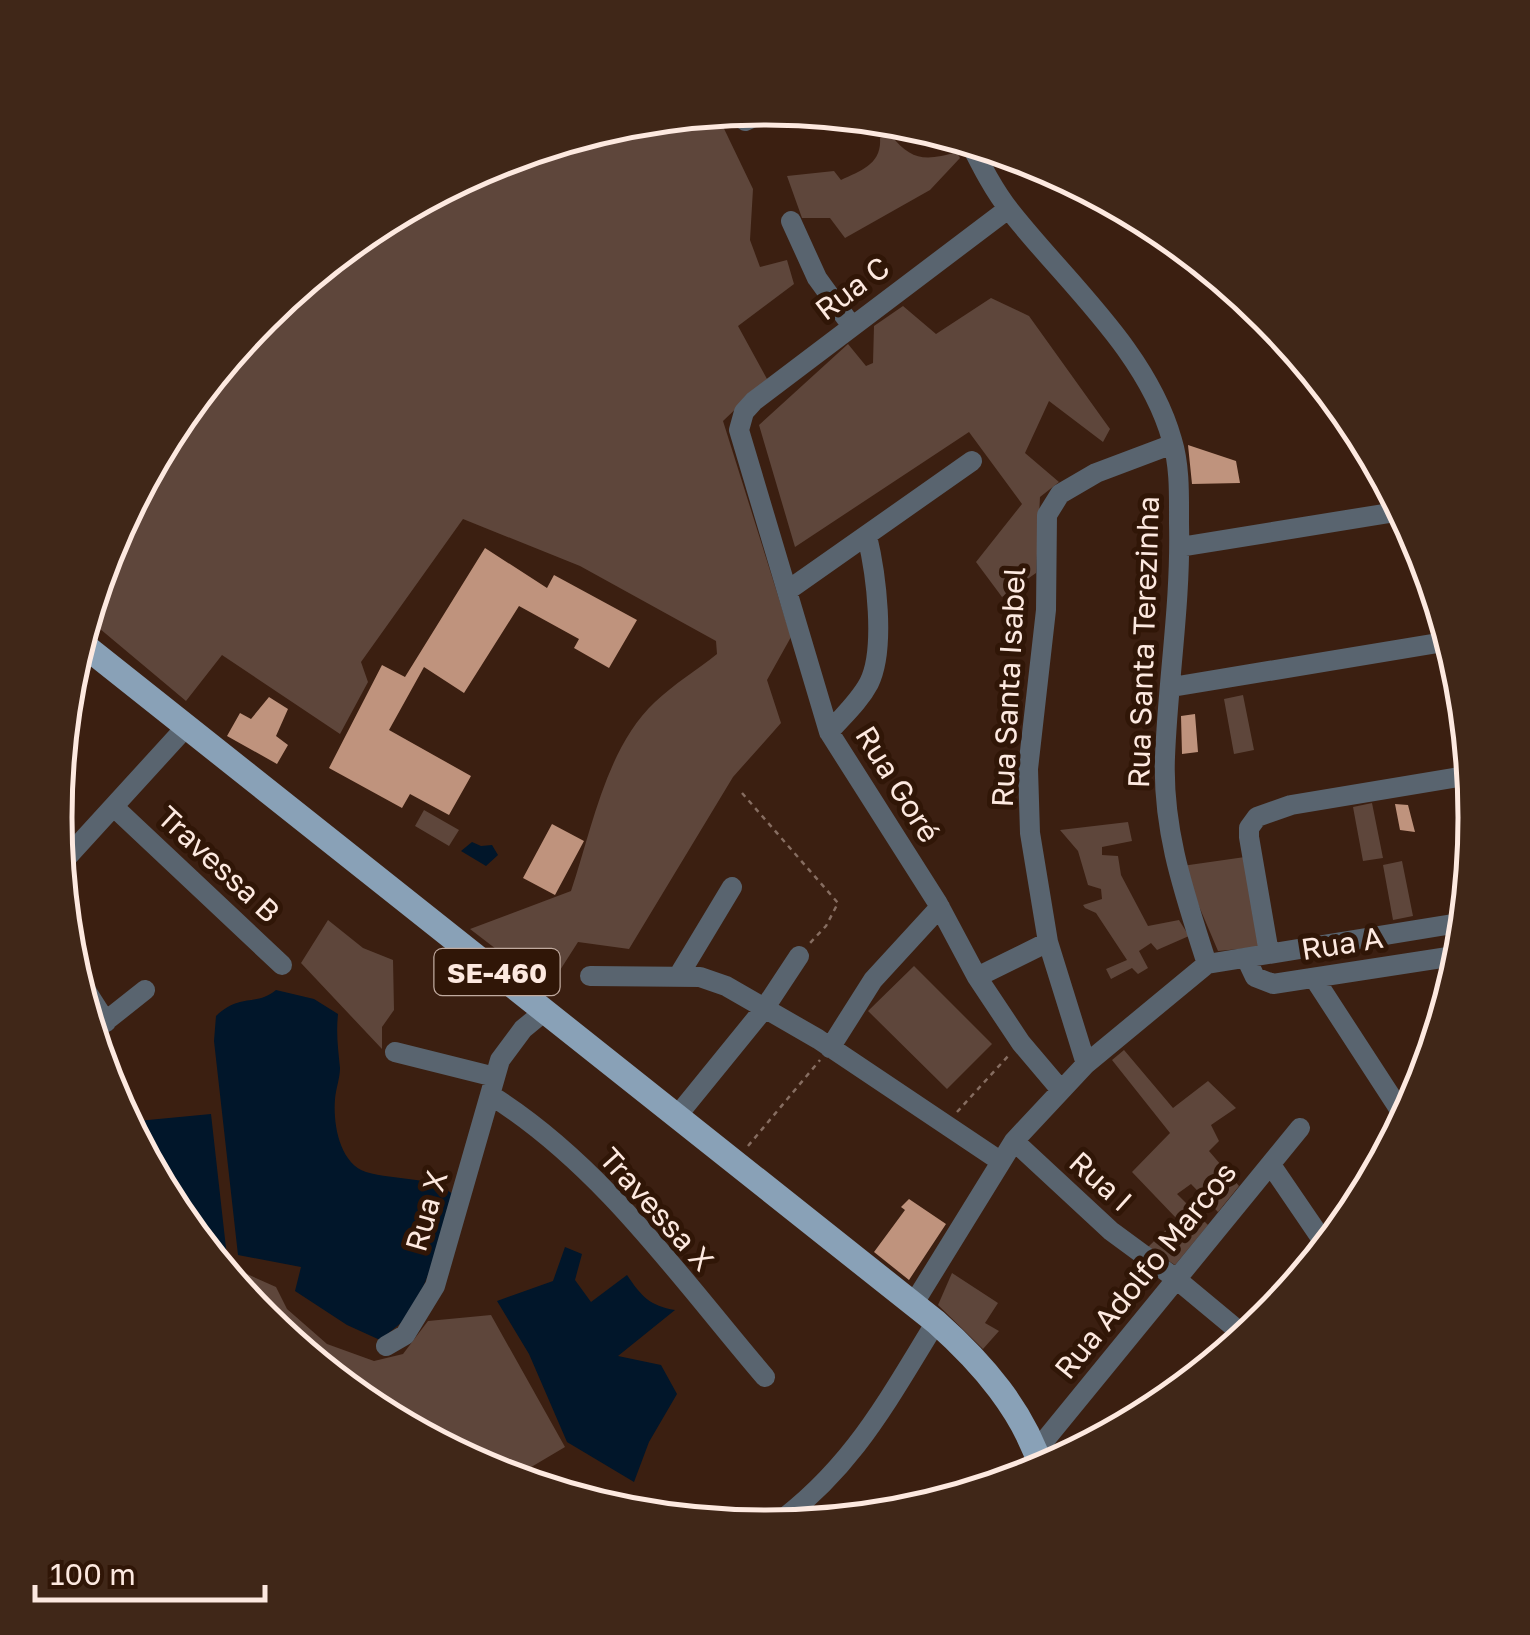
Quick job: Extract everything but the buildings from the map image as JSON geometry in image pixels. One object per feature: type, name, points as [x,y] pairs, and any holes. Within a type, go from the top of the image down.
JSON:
[{"type":"main road","name":"SE-460","points":[[93,652],[914,1303],[965,1348],[994,1383],[1018,1416],[1036,1454]]},
{"type":"street","name":"Rua Santa Terezinha","points":[[980,160],[1008,209],[1130,358],[1152,392],[1174,444],[1180,547],[1165,760],[1172,854],[1207,964]]},
{"type":"street","name":"Rua C","points":[[740,421],[754,401],[1008,209]]},
{"type":"street","points":[[791,221],[817,278],[851,325]]},
{"type":"street","name":"Rua Goré","points":[[740,421],[739,436],[829,732],[940,908],[977,977],[1020,1043],[1060,1089]]},
{"type":"street","name":"Rua Santa Isabel","points":[[1086,1064],[1048,942],[1030,833],[1028,789],[1046,610],[1047,515],[1060,494],[1086,478],[1174,444]]},
{"type":"street","points":[[787,591],[972,461]]},
{"type":"street","points":[[1180,547],[1387,513]]},
{"type":"street","points":[[829,732],[862,695],[876,662],[876,600],[867,536]]},
{"type":"street","points":[[1172,687],[1435,643]]},
{"type":"street","points":[[73,851],[186,727]]},
{"type":"street","points":[[1269,953],[1248,832],[1258,817],[1291,805],[1456,777]]},
{"type":"street","name":"Travessa B","points":[[114,807],[282,964]]},
{"type":"street","points":[[679,975],[732,886]]},
{"type":"street","points":[[830,1048],[874,980],[940,908]]},
{"type":"street","points":[[914,1303],[1014,1142],[1086,1064],[1207,964],[1449,925]]},
{"type":"street","points":[[977,977],[1048,942]]},
{"type":"street","points":[[677,1116],[764,1009],[798,956]]},
{"type":"street","name":"Rua A","points":[[1246,958],[1252,974],[1263,982],[1277,984],[1443,958]]},
{"type":"street","points":[[590,976],[679,975],[710,979],[830,1048],[1000,1161]]},
{"type":"street","points":[[1314,978],[1396,1103]]},
{"type":"street","points":[[104,1023],[145,990]]},
{"type":"street","name":"Rua X","points":[[386,1346],[405,1335],[435,1286],[493,1086],[510,1045],[546,1010]]},
{"type":"street","points":[[395,1052],[493,1086]]},
{"type":"street","name":"Travessa X","points":[[493,1086],[630,1217],[765,1377]]},
{"type":"street","name":"Rua Adolfo Marcos","points":[[1048,1449],[1176,1278],[1300,1128]]},
{"type":"street","name":"Rua I","points":[[1014,1142],[1111,1231],[1234,1327]]},
{"type":"street","points":[[1271,1164],[1318,1233]]},
{"type":"street","points":[[795,1509],[842,1466],[936,1322]]},
{"type":"path","points":[[742,792],[838,903],[826,926],[798,956]]},
{"type":"path","points":[[945,1124],[1020,1043]]},
{"type":"path","points":[[735,1162],[830,1048]]},
{"type":"shaded area","points":[[723,126],[753,189],[750,240],[760,267],[787,260],[794,284],[738,326],[767,379],[723,421],[791,637],[767,680],[781,723],[733,777],[629,949],[578,942],[548,989],[470,929],[571,891],[602,791],[624,742],[655,702],[717,654],[716,641],[580,566],[463,519],[361,662],[368,682],[340,734],[222,655],[186,701],[99,628],[125,552],[165,471],[244,361],[343,268],[459,196],[542,162],[586,149],[630,138]]},
{"type":"shaded area","points":[[893,137],[905,150],[920,157],[955,152],[960,158],[930,190],[845,238],[830,218],[802,218],[787,176],[834,171],[841,180],[874,160],[880,138]]},
{"type":"shaded area","points":[[991,298],[1029,316],[1110,429],[1103,442],[1049,401],[1025,453],[1059,482],[1040,497],[1036,573],[1002,597],[976,562],[1022,504],[969,432],[795,547],[759,425],[848,344],[866,366],[873,363],[874,326],[903,306],[936,334]]},
{"type":"shaded area","points":[[1243,695],[1254,750],[1234,754],[1224,699]]},
{"type":"shaded area","points":[[1372,803],[1383,858],[1363,861],[1353,807]]},
{"type":"shaded area","points":[[424,810],[459,830],[449,846],[415,826]]},
{"type":"shaded area","points":[[1128,822],[1132,841],[1102,847],[1102,855],[1118,856],[1121,875],[1148,926],[1179,920],[1189,936],[1157,950],[1151,943],[1139,951],[1148,968],[1138,974],[1132,968],[1111,979],[1106,969],[1127,960],[1096,913],[1083,905],[1102,899],[1101,889],[1088,885],[1078,851],[1060,830]]},
{"type":"shaded area","points":[[1245,857],[1260,947],[1218,951],[1182,866]]},
{"type":"shaded area","points":[[1402,861],[1413,916],[1393,920],[1383,865]]},
{"type":"shaded area","points":[[328,920],[363,948],[393,960],[394,1010],[382,1027],[382,1049],[301,963]]},
{"type":"shaded area","points":[[914,966],[992,1044],[947,1089],[868,1011]]},
{"type":"shaded area","points":[[1124,1050],[1173,1108],[1208,1081],[1236,1108],[1211,1125],[1219,1141],[1209,1151],[1239,1186],[1218,1212],[1191,1184],[1177,1194],[1208,1225],[1175,1265],[1148,1247],[1177,1219],[1132,1172],[1170,1133],[1112,1060]]},
{"type":"shaded area","points":[[242,1272],[276,1287],[287,1309],[327,1344],[374,1361],[403,1354],[428,1321],[491,1315],[565,1447],[529,1468],[459,1439],[343,1367],[275,1307]]},
{"type":"shaded area","points":[[952,1273],[998,1303],[985,1323],[999,1331],[983,1349],[938,1305]]},
{"type":"water","points":[[472,842],[492,845],[498,855],[486,866],[461,851]]},
{"type":"water","points":[[276,990],[314,999],[338,1014],[340,1068],[335,1119],[349,1160],[366,1172],[424,1181],[454,1195],[435,1258],[412,1314],[380,1340],[347,1325],[295,1291],[301,1267],[238,1255],[214,1041],[216,1016],[233,1004],[262,998]]},
{"type":"water","points":[[211,1114],[226,1252],[189,1202],[142,1121]]},
{"type":"water","points":[[565,1247],[582,1254],[575,1280],[591,1302],[627,1275],[647,1299],[675,1310],[618,1356],[661,1365],[677,1394],[649,1442],[634,1482],[567,1442],[529,1354],[497,1301],[553,1281]]}]
